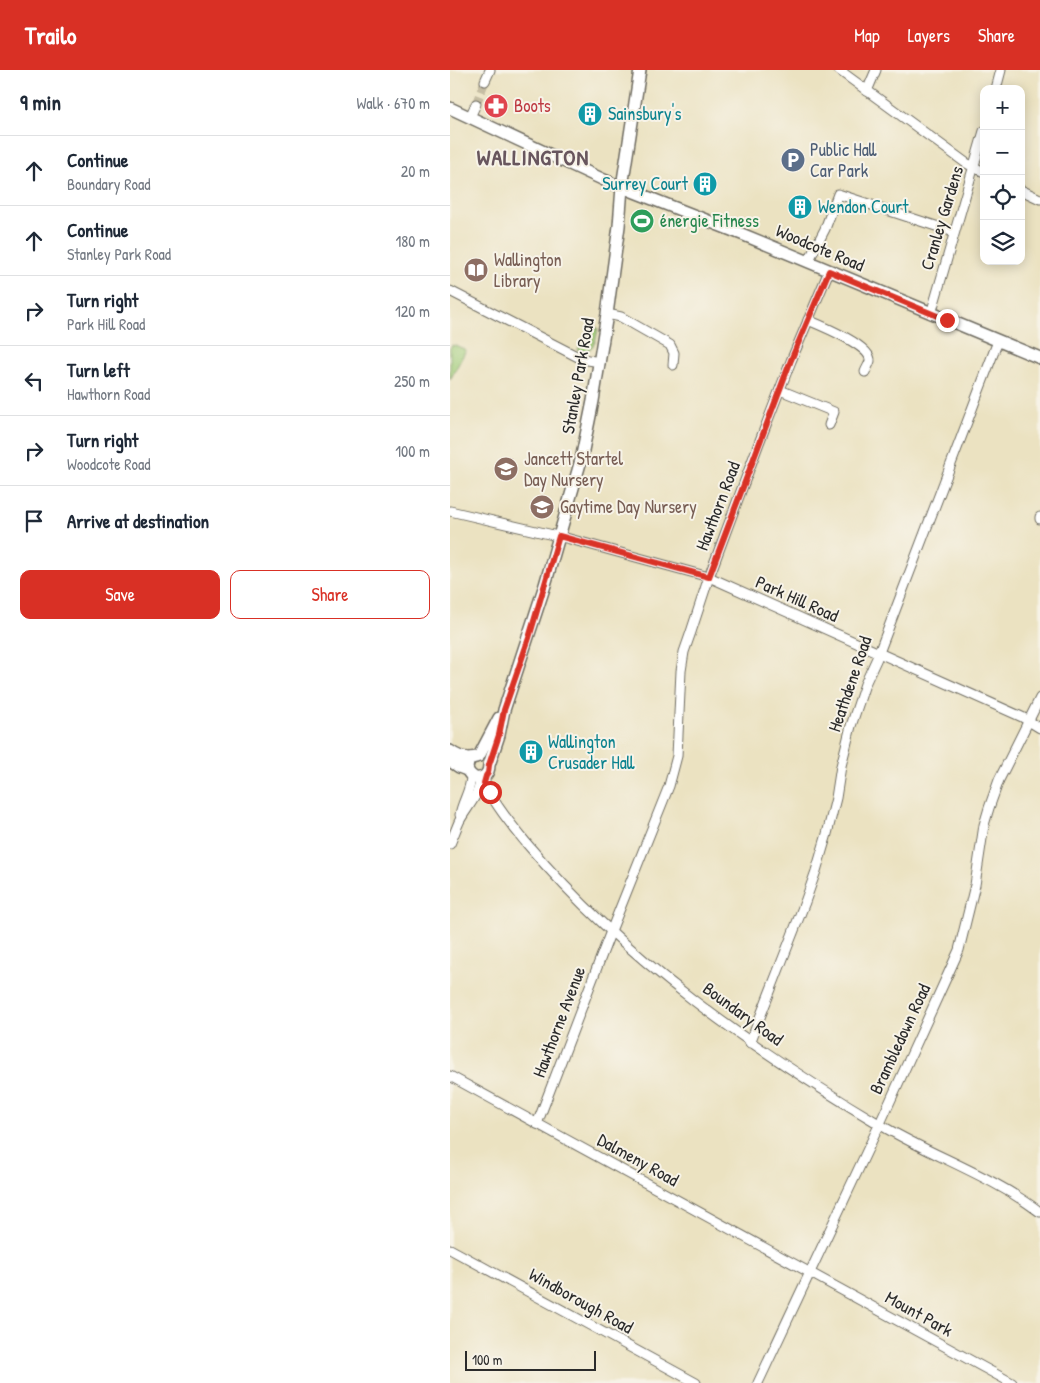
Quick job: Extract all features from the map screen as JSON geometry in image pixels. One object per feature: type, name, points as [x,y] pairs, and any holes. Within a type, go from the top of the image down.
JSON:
[{"type":"main road","name":"Stanley Park Road","points":[[504,710],[475,757],[468,764],[478,773],[499,735],[504,710],[529,638],[581,460],[600,362],[619,226],[622,187],[640,70]]},
{"type":"main road","name":"Woodcote Road","points":[[450,108],[593,175],[1040,358]]},
{"type":"main road","points":[[450,751],[458,756],[484,758],[478,773],[459,767],[450,761]]},
{"type":"street","points":[[485,80],[490,70]]},
{"type":"street","points":[[839,70],[972,167],[980,170]]},
{"type":"street","points":[[867,90],[876,70]]},
{"type":"street","points":[[997,85],[1001,70]]},
{"type":"street","points":[[470,117],[476,104]]},
{"type":"street","name":"Cranley Gardens","points":[[931,314],[972,167],[976,162],[980,146]]},
{"type":"street","points":[[1025,192],[1040,199]]},
{"type":"street","points":[[808,262],[825,229],[838,194],[954,232]]},
{"type":"street","name":"Hawthorn Road","points":[[611,931],[659,814],[674,772],[678,747],[681,671],[684,652],[709,577],[780,390],[829,271]]},
{"type":"street","points":[[450,291],[582,359],[600,362]]},
{"type":"street","points":[[607,314],[621,317],[670,345],[674,353],[673,365]]},
{"type":"street","points":[[808,320],[842,335],[867,354],[870,362],[865,372]]},
{"type":"street","name":"Heathdene Road","points":[[750,1043],[816,871],[836,798],[841,766],[851,726],[865,684],[998,341]]},
{"type":"street","points":[[780,390],[834,412],[829,425]]},
{"type":"street","name":"Park Hill Road","points":[[450,511],[559,536],[709,577],[1022,717],[1040,728]]},
{"type":"street","name":"Brambledown Road","points":[[758,1383],[958,950],[975,885],[988,808],[999,780],[1040,698]]},
{"type":"street","name":"Boundary Road","points":[[478,773],[493,802],[503,816],[570,892],[640,957],[750,1043],[879,1124],[991,1181],[1016,1195],[1040,1212]]},
{"type":"street","name":"Stanley Park Road","points":[[450,844],[460,820],[461,809],[478,773]]},
{"type":"street","name":"Hawthorne Avenue","points":[[537,1124],[611,931]]},
{"type":"street","name":"Dalmeny Road","points":[[450,1076],[810,1273]]},
{"type":"street","name":"Windborough Road","points":[[450,1249],[696,1383]]},
{"type":"street","name":"Mount Park","points":[[810,1273],[1012,1383]]},
{"type":"green space","points":[[595,328],[598,328],[593,345],[585,351],[577,350]]},
{"type":"green space","points":[[452,345],[466,350],[450,380],[450,348]]},
{"type":"tunnel","points":[[476,104],[485,81]]},
{"type":"place","name":"Boots","points":[[496,106]]},
{"type":"place","name":"Sainsbury's","points":[[590,114]]},
{"type":"place","name":"Public Hall Car Park","points":[[793,160]]},
{"type":"place","name":"Surrey Court","points":[[705,184]]},
{"type":"place","name":"Wendon Court","points":[[800,207]]},
{"type":"place","name":"énergie Fitness","points":[[642,221]]},
{"type":"place","name":"Wallington Library","points":[[476,270]]},
{"type":"place","name":"Jancett Startel Day Nursery","points":[[506,469]]},
{"type":"place","name":"Gaytime Day Nursery","points":[[542,507]]},
{"type":"place","name":"Wallington Crusader Hall","points":[[531,752]]},
{"type":"district","name":"WALLINGTON","points":[[533,157]]},
{"type":"route","points":[[490,792],[484,783],[499,735],[504,710],[529,638],[559,536],[709,577],[791,360],[829,271],[947,320]]}]
